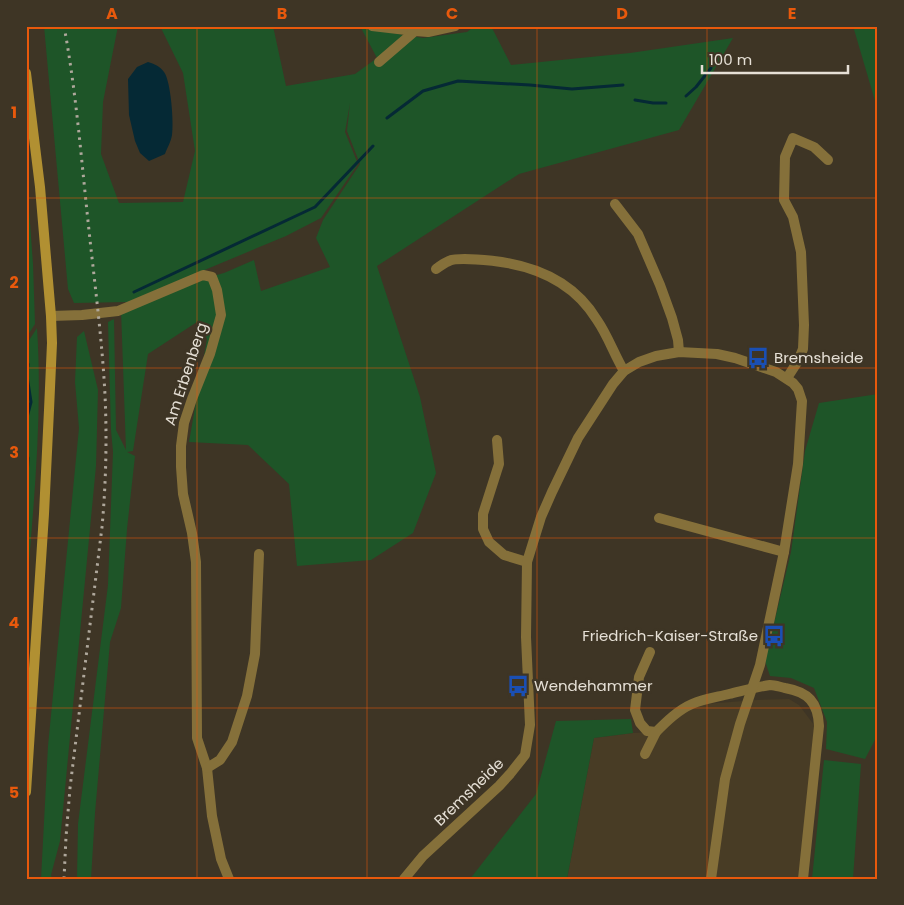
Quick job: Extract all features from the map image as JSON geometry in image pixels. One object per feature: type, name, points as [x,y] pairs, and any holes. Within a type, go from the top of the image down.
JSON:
[{"type":"street","points":[[372,26],[428,32],[455,26]]},
{"type":"street","points":[[379,62],[415,31]]},
{"type":"street","points":[[26,73],[40,187],[51,316],[49,410],[26,792]]},
{"type":"street","points":[[711,879],[725,779],[740,724],[760,665],[784,552],[798,464],[802,401],[798,389],[787,378],[803,349],[804,319],[801,252],[793,217],[784,200],[785,157],[792,138],[814,147],[828,160]]},
{"type":"street","points":[[615,204],[638,234],[660,285],[678,340],[679,352]]},
{"type":"street","points":[[436,269],[450,260],[481,260],[532,268],[550,276],[567,286],[586,304],[597,320],[624,371]]},
{"type":"street","name":"Am Erbenberg","points":[[51,316],[118,311],[203,275],[212,277],[217,290],[221,315],[210,354],[184,422],[180,467],[183,494],[192,533],[196,562],[197,738],[207,768],[212,816],[221,859],[229,879]]},
{"type":"street","name":"Bremsheide","points":[[404,879],[423,856],[499,786],[525,755],[530,725],[526,644],[527,562],[544,509],[578,438],[613,384],[624,371],[638,362],[656,356],[679,352],[718,354],[755,364],[787,378]]},
{"type":"street","points":[[497,440],[499,464],[483,514],[483,529],[489,542],[504,555],[527,562]]},
{"type":"street","points":[[659,518],[784,552]]},
{"type":"street","points":[[207,768],[220,760],[232,742],[247,696],[255,654],[260,554]]},
{"type":"street","points":[[650,652],[639,677],[635,710],[640,723],[647,731],[656,732]]},
{"type":"street","points":[[645,754],[656,732],[674,715],[691,704],[752,688],[772,685],[798,691],[806,695],[812,701],[819,716],[818,746],[803,879]]},
{"type":"shaded area","points":[[789,699],[799,705],[814,725],[807,879],[567,879],[594,738],[656,732],[691,705]]},
{"type":"green space","points":[[44,26],[118,26],[103,102],[101,154],[119,203],[183,202],[195,151],[183,73],[160,26],[273,26],[286,86],[355,74],[377,58],[361,28],[423,38],[467,32],[475,26],[491,26],[511,65],[630,53],[733,38],[679,130],[519,174],[377,266],[420,397],[436,473],[413,533],[371,560],[297,566],[289,484],[248,445],[189,442],[207,339],[197,322],[148,354],[133,451],[127,452],[135,456],[121,608],[110,642],[91,879],[77,879],[78,824],[108,585],[113,452],[108,322],[114,319],[116,430],[126,450],[121,310],[194,281],[224,273],[254,260],[261,291],[330,267],[316,238],[323,220],[360,164],[347,131],[350,103],[345,132],[358,164],[321,218],[286,236],[128,302],[74,303],[68,289]]},
{"type":"green space","points":[[853,26],[878,26],[878,111]]},
{"type":"green space","points":[[26,168],[35,324],[26,338]]},
{"type":"green space","points":[[37,328],[39,362],[38,430],[26,600],[26,345]]},
{"type":"green space","points":[[84,331],[98,390],[96,466],[60,841],[51,875],[52,879],[41,879],[48,746],[79,428],[75,382],[77,337]]},
{"type":"green space","points":[[878,394],[878,734],[865,759],[826,749],[827,722],[814,688],[791,678],[770,676],[765,661],[791,552],[805,451],[819,403]]},
{"type":"green space","points":[[631,719],[633,733],[594,738],[567,879],[470,879],[536,794],[556,721]]},
{"type":"green space","points":[[824,760],[861,764],[853,879],[812,879]]},
{"type":"water","points":[[148,62],[155,64],[164,72],[170,93],[173,122],[171,138],[165,154],[149,161],[140,153],[135,141],[129,115],[128,79],[137,67]]},
{"type":"waterway","points":[[686,96],[711,68]]},
{"type":"waterway","points":[[387,118],[423,91],[458,81],[572,89],[623,85]]},
{"type":"waterway","points":[[635,100],[666,103]]},
{"type":"waterway","points":[[134,292],[315,207],[373,146]]},
{"type":"waterway","points":[[26,421],[31,402],[27,376],[28,364]]},
{"type":"waterway","points":[[26,453],[28,458],[26,497]]},
{"type":"railway","points":[[64,26],[75,99],[100,330],[105,395],[106,444],[102,527],[70,788],[64,879]]},
{"type":"place","name":"Bremsheide","points":[[758,358]]},
{"type":"place","name":"Friedrich-Kaiser-Straße","points":[[774,636]]},
{"type":"place","name":"Wendehammer","points":[[518,686]]}]
